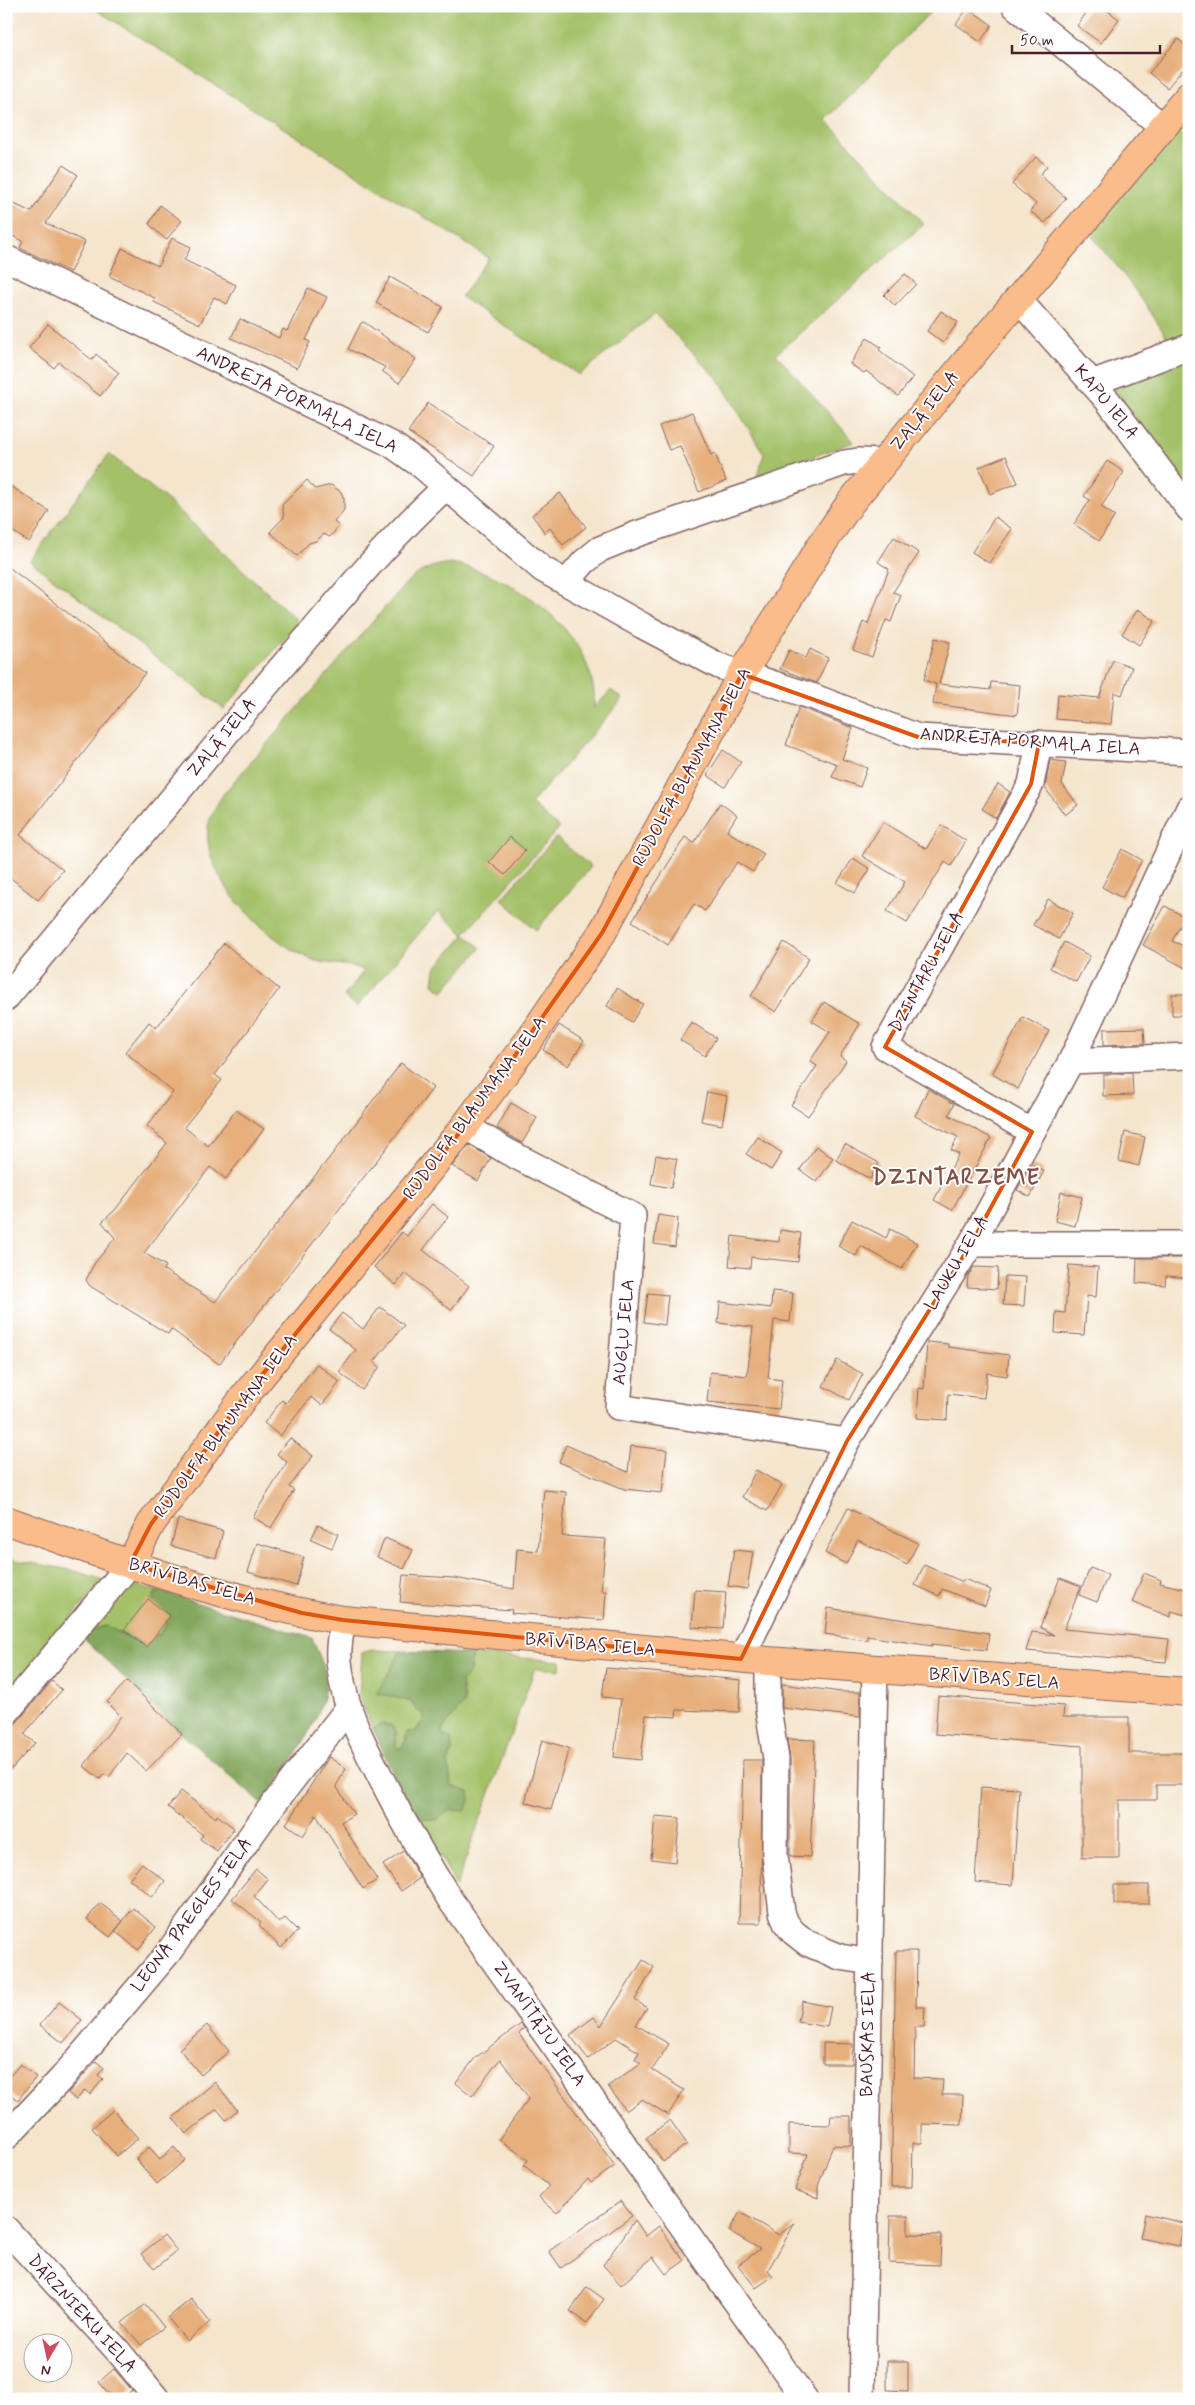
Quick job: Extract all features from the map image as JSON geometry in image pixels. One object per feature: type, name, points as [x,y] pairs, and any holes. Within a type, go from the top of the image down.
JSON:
[{"type":"main road","name":"ZAĻĀ IELA","points":[[884,462],[1189,96]]},
{"type":"main road","name":"RŪDOLFA BLAUMAŅA IELA","points":[[130,1564],[151,1524],[244,1397],[465,1126],[527,1043],[602,933],[742,674],[822,544],[851,502],[884,462]]},
{"type":"main road","name":"BRĪVĪBAS IELA","points":[[6,1520],[130,1564],[302,1613],[342,1620],[741,1659],[1189,1692]]},
{"type":"street","points":[[1014,6],[1163,127]]},
{"type":"street","name":"ANDREJA PORMAĻA IELA","points":[[6,258],[391,444],[422,466],[542,569],[719,666],[814,697],[918,737],[1189,752]]},
{"type":"street","name":"KAPU IELA","points":[[1018,299],[1108,401],[1189,509]]},
{"type":"street","points":[[1092,383],[1189,346]]},
{"type":"street","name":"ZAĻĀ IELA","points":[[567,582],[584,562],[600,549],[630,537],[844,463],[858,460],[884,462]]},
{"type":"street","name":"ZAĻĀ IELA","points":[[6,998],[284,674],[405,525],[446,487]]},
{"type":"street","name":"DZINTARU IELA","points":[[1032,1132],[885,1047],[1031,784],[1039,743]]},
{"type":"street","name":"LAUKU IELA","points":[[741,1659],[847,1441],[971,1244],[1071,1061],[1189,808]]},
{"type":"street","points":[[1071,1061],[1189,1056]]},
{"type":"street","name":"AUGĻU IELA","points":[[465,1126],[508,1152],[633,1216],[618,1407],[847,1441]]},
{"type":"street","points":[[971,1244],[1189,1244]]},
{"type":"street","name":"RŪDOLFA BLAUMAŅA IELA","points":[[6,1713],[130,1564]]},
{"type":"street","name":"ZVANĪTĀJU IELA","points":[[342,1620],[338,1652],[339,1667],[349,1707],[360,1739],[400,1815],[451,1901],[805,2399]]},
{"type":"street","points":[[768,1661],[768,1708],[776,1759],[775,1855],[782,1912],[786,1923],[793,1932],[808,1943],[840,1957],[870,1962]]},
{"type":"street","name":"BAUSKAS IELA","points":[[862,2399],[875,1670]]},
{"type":"street","name":"LEONA PAEGLES IELA","points":[[6,2137],[62,2078],[168,1953],[269,1810],[349,1707]]},
{"type":"street","name":"DĀRZNIEKU IELA","points":[[6,2229],[119,2352],[157,2399]]},
{"type":"highlighted area","points":[[742,674],[918,737],[1039,743],[1031,784],[885,1047],[1032,1132],[971,1244],[847,1441],[741,1659],[343,1620],[302,1613],[130,1564],[151,1524],[244,1397],[465,1126],[602,933]]},
{"type":"green space","points":[[90,6],[762,6],[773,13],[778,6],[936,6],[826,120],[924,224],[776,354],[854,442],[757,476],[764,454],[719,380],[655,314],[579,375],[461,297],[489,258]]},
{"type":"green space","points":[[1189,116],[1189,488],[1111,386],[1179,359],[1138,294],[1090,234]]},
{"type":"green space","points":[[109,454],[165,498],[299,622],[224,709],[30,561]]},
{"type":"green space","points":[[451,563],[476,569],[501,580],[526,595],[549,613],[568,633],[583,657],[592,682],[594,708],[611,690],[623,699],[531,804],[559,828],[464,934],[481,948],[443,991],[433,984],[435,969],[464,935],[438,911],[357,1007],[344,996],[364,971],[355,967],[316,961],[298,953],[260,926],[227,889],[216,868],[209,848],[209,823],[224,793],[408,581],[428,568]]},
{"type":"green space","points":[[556,837],[591,867],[536,930],[501,899]]},
{"type":"green space","points":[[6,1556],[15,1560],[72,1570],[103,1580],[6,1696]]},
{"type":"green space","points":[[127,1583],[162,1592],[156,1592],[152,1598],[152,1605],[166,1618],[165,1627],[159,1635],[132,1639],[106,1626],[95,1629],[84,1639],[81,1635]]},
{"type":"green space","points":[[156,1592],[162,1592],[312,1638],[325,1673],[324,1694],[312,1727],[262,1804],[182,1734],[84,1639],[95,1629],[106,1626],[132,1639],[140,1632],[151,1636],[159,1635],[165,1627],[166,1618],[152,1605]]},
{"type":"green space","points":[[372,1650],[401,1651],[377,1693],[412,1703],[421,1712],[424,1719],[415,1732],[406,1737],[406,1741],[399,1749],[396,1747],[396,1731],[382,1724],[373,1729],[359,1696],[362,1653]]},
{"type":"green space","points":[[401,1651],[473,1654],[469,1674],[461,1682],[464,1702],[443,1729],[442,1735],[451,1738],[452,1751],[448,1762],[451,1786],[469,1792],[470,1801],[466,1811],[450,1810],[437,1820],[424,1819],[415,1814],[397,1782],[373,1729],[382,1724],[391,1725],[396,1731],[396,1747],[399,1749],[406,1741],[407,1732],[415,1732],[424,1719],[422,1712],[416,1711],[413,1702],[377,1693]]},
{"type":"green space","points":[[473,1654],[561,1661],[560,1670],[535,1668],[456,1886],[442,1858],[437,1855],[415,1814],[424,1819],[469,1792],[451,1786],[448,1762],[452,1751],[442,1735],[443,1729],[464,1702],[461,1682],[469,1674]]},
{"type":"building","points":[[1091,6],[1101,6],[1119,19],[1101,43],[1077,26]]},
{"type":"building","points":[[968,8],[992,25],[980,42],[956,24]]},
{"type":"building","points":[[1178,39],[1189,48],[1189,62],[1167,88],[1149,73]]},
{"type":"building","points":[[1036,157],[1047,166],[1040,175],[1066,198],[1045,223],[1030,211],[1036,204],[1012,184]]},
{"type":"building","points":[[63,165],[78,175],[46,223],[85,242],[70,272],[20,248],[23,241],[6,233],[6,200],[31,212]]},
{"type":"building","points":[[160,205],[182,221],[166,240],[149,224]]},
{"type":"building","points":[[172,238],[191,247],[184,260],[236,285],[227,304],[214,297],[200,324],[154,302],[155,298],[109,276],[122,248],[158,266]]},
{"type":"building","points":[[905,274],[916,284],[895,306],[884,295]]},
{"type":"building","points":[[390,277],[443,307],[428,332],[376,303]]},
{"type":"building","points":[[308,288],[327,297],[306,340],[310,342],[297,368],[231,338],[240,319],[279,338],[283,329],[287,331]]},
{"type":"building","points":[[941,311],[958,322],[943,343],[927,331]]},
{"type":"building","points":[[364,322],[416,359],[399,383],[382,371],[385,367],[348,349],[361,323]]},
{"type":"building","points":[[48,324],[92,360],[96,354],[119,373],[100,396],[59,362],[54,368],[29,348]]},
{"type":"building","points":[[867,338],[881,347],[879,350],[913,377],[898,396],[866,371],[864,373],[850,364]]},
{"type":"building","points":[[428,403],[494,446],[474,476],[408,432]]},
{"type":"building","points":[[692,412],[711,455],[715,453],[726,481],[699,492],[680,446],[669,450],[659,426]]},
{"type":"building","points":[[1006,456],[1018,483],[990,494],[979,467]]},
{"type":"building","points":[[1107,461],[1124,472],[1101,507],[1115,516],[1099,541],[1074,524],[1090,500],[1084,496]]},
{"type":"building","points":[[307,480],[315,489],[331,485],[341,492],[344,499],[344,510],[334,522],[339,526],[330,537],[324,534],[316,541],[309,543],[297,556],[270,532],[284,517],[282,505]]},
{"type":"building","points":[[6,483],[49,511],[29,542],[6,527]]},
{"type":"building","points":[[560,493],[586,527],[563,545],[550,528],[545,533],[532,515]]},
{"type":"building","points":[[995,517],[1012,529],[989,563],[972,552]]},
{"type":"building","points":[[894,537],[919,553],[893,592],[901,595],[891,622],[886,620],[872,657],[853,650],[863,622],[868,624],[889,569],[878,562]]},
{"type":"building","points":[[6,565],[145,673],[20,835],[63,870],[38,900],[6,874]]},
{"type":"building","points":[[1138,609],[1155,621],[1139,645],[1122,634]]},
{"type":"building","points":[[935,638],[950,642],[939,684],[990,690],[991,682],[1020,685],[1017,715],[933,704],[936,684],[924,680]]},
{"type":"building","points":[[810,649],[828,658],[817,683],[780,669],[789,650],[806,658]]},
{"type":"building","points":[[1113,660],[1132,667],[1122,695],[1114,692],[1111,724],[1056,719],[1058,694],[1099,698]]},
{"type":"building","points":[[799,707],[853,728],[842,759],[867,768],[860,787],[832,777],[837,764],[786,745]]},
{"type":"building","points":[[723,750],[741,762],[725,787],[707,775]]},
{"type":"building","points":[[1050,760],[1066,762],[1062,784],[1078,805],[1065,815],[1045,788]]},
{"type":"building","points":[[998,784],[1010,792],[996,818],[982,809]]},
{"type":"building","points":[[720,803],[737,815],[727,831],[764,854],[753,872],[737,862],[705,911],[694,904],[668,945],[632,921],[685,837],[694,843]]},
{"type":"building","points":[[883,822],[926,849],[941,825],[966,841],[951,866],[945,862],[907,923],[887,911],[905,882],[862,856]]},
{"type":"building","points":[[510,837],[525,850],[505,875],[489,862]]},
{"type":"building","points":[[1122,849],[1142,860],[1122,898],[1102,887]]},
{"type":"building","points":[[853,858],[870,869],[855,893],[837,883]]},
{"type":"building","points":[[1048,899],[1073,913],[1059,939],[1033,925]]},
{"type":"building","points":[[1165,906],[1185,917],[1172,941],[1189,948],[1189,970],[1143,945]]},
{"type":"building","points":[[784,942],[809,958],[776,1012],[751,996]]},
{"type":"building","points":[[1064,942],[1090,956],[1076,982],[1050,968]]},
{"type":"building","points":[[224,943],[279,989],[215,1075],[222,1080],[184,1127],[208,1146],[236,1110],[264,1129],[226,1179],[210,1167],[144,1253],[166,1266],[164,1270],[215,1302],[341,1143],[401,1063],[433,1088],[219,1364],[171,1329],[168,1334],[90,1286],[86,1280],[94,1264],[115,1238],[102,1222],[115,1210],[167,1143],[147,1126],[173,1092],[125,1052],[149,1022],[156,1028]]},
{"type":"building","points":[[617,988],[643,1004],[632,1022],[607,1006]]},
{"type":"building","points":[[1172,994],[1189,994],[1189,1015],[1172,1015]]},
{"type":"building","points":[[824,1002],[860,1024],[840,1056],[846,1061],[808,1116],[791,1105],[817,1066],[810,1061],[830,1032],[812,1021]]},
{"type":"building","points":[[1023,1017],[1049,1031],[1018,1089],[992,1074]]},
{"type":"building","points":[[691,1022],[716,1038],[705,1056],[680,1040]]},
{"type":"building","points":[[559,1025],[584,1041],[568,1066],[543,1050]]},
{"type":"building","points":[[1144,1028],[1145,1043],[1104,1045],[1104,1029]]},
{"type":"building","points":[[1132,1073],[1133,1095],[1103,1096],[1103,1075]]},
{"type":"building","points":[[928,1089],[954,1104],[949,1115],[991,1138],[952,1210],[934,1200],[959,1154],[951,1150],[958,1137],[915,1116]]},
{"type":"building","points":[[707,1092],[727,1096],[722,1125],[701,1121]]},
{"type":"building","points":[[511,1103],[537,1118],[522,1143],[497,1128]]},
{"type":"building","points":[[1125,1132],[1145,1137],[1139,1166],[1119,1161]]},
{"type":"building","points":[[758,1137],[782,1153],[771,1170],[746,1154]]},
{"type":"building","points":[[845,1144],[879,1163],[870,1179],[836,1160]]},
{"type":"building","points":[[469,1145],[491,1158],[478,1181],[452,1166]]},
{"type":"building","points":[[816,1146],[833,1158],[817,1182],[800,1170]]},
{"type":"building","points":[[656,1155],[677,1159],[671,1188],[651,1184]]},
{"type":"building","points":[[1031,1164],[1044,1171],[1030,1197],[1017,1190]]},
{"type":"building","points":[[1061,1192],[1082,1197],[1075,1226],[1055,1221]]},
{"type":"building","points":[[432,1204],[448,1217],[423,1250],[469,1286],[451,1310],[405,1273],[396,1285],[374,1267],[402,1232],[407,1236]]},
{"type":"building","points":[[658,1215],[678,1218],[675,1247],[654,1244]]},
{"type":"building","points":[[852,1220],[886,1238],[890,1229],[917,1243],[902,1269],[861,1246],[856,1256],[838,1246]]},
{"type":"building","points":[[780,1230],[801,1233],[798,1262],[751,1257],[750,1268],[729,1266],[732,1236],[779,1242]]},
{"type":"building","points":[[1137,1258],[1189,1258],[1189,1278],[1166,1276],[1165,1285],[1136,1283]]},
{"type":"building","points":[[1069,1265],[1098,1267],[1096,1297],[1087,1296],[1084,1335],[1055,1333],[1056,1312],[1065,1313]]},
{"type":"building","points":[[974,1267],[998,1268],[997,1289],[967,1287],[968,1276]]},
{"type":"building","points":[[1005,1276],[1026,1277],[1024,1306],[1003,1305]]},
{"type":"building","points":[[772,1291],[793,1293],[790,1322],[774,1320],[768,1378],[782,1380],[779,1409],[707,1402],[710,1372],[747,1376],[753,1327],[718,1323],[720,1302],[771,1308]]},
{"type":"building","points":[[648,1293],[668,1295],[665,1325],[644,1322]]},
{"type":"building","points":[[380,1307],[404,1325],[374,1362],[380,1367],[362,1390],[339,1372],[356,1350],[329,1329],[342,1313],[363,1329]]},
{"type":"building","points":[[927,1342],[948,1344],[948,1347],[1009,1355],[1007,1376],[987,1373],[984,1398],[948,1394],[947,1420],[917,1418],[919,1388],[924,1389]]},
{"type":"building","points":[[837,1360],[863,1374],[849,1400],[823,1386]]},
{"type":"building","points":[[317,1364],[340,1382],[322,1405],[311,1397],[280,1436],[264,1423],[282,1400],[286,1403]]},
{"type":"building","points":[[290,1438],[313,1456],[289,1487],[294,1490],[271,1528],[253,1517],[287,1462],[277,1454]]},
{"type":"building","points":[[566,1445],[628,1472],[631,1446],[667,1450],[662,1493],[624,1489],[559,1462]]},
{"type":"building","points":[[756,1470],[782,1485],[767,1511],[742,1497]]},
{"type":"building","points":[[544,1490],[566,1492],[562,1536],[606,1539],[601,1591],[606,1591],[604,1620],[511,1613],[512,1610],[400,1602],[403,1575],[454,1578],[514,1589],[517,1549],[538,1551]]},
{"type":"building","points":[[848,1508],[918,1543],[907,1565],[858,1540],[846,1564],[825,1553]]},
{"type":"building","points":[[178,1519],[223,1531],[216,1558],[171,1546]]},
{"type":"building","points":[[318,1525],[338,1534],[332,1548],[311,1539]]},
{"type":"building","points":[[385,1538],[413,1550],[404,1569],[377,1557]]},
{"type":"building","points":[[257,1543],[304,1557],[296,1586],[248,1572]]},
{"type":"building","points":[[734,1550],[753,1552],[747,1589],[728,1586]]},
{"type":"building","points":[[924,1565],[963,1582],[964,1579],[991,1590],[985,1606],[942,1589],[939,1596],[915,1585]]},
{"type":"building","points":[[1090,1568],[1108,1575],[1097,1602],[1079,1595]]},
{"type":"building","points":[[1144,1573],[1161,1580],[1160,1583],[1189,1590],[1186,1615],[1171,1611],[1171,1617],[1132,1602]]},
{"type":"building","points":[[1060,1578],[1081,1586],[1064,1629],[1169,1639],[1166,1662],[1026,1651],[1032,1632],[1054,1635],[1040,1627]]},
{"type":"building","points":[[695,1590],[726,1592],[723,1629],[692,1627]]},
{"type":"building","points":[[148,1599],[170,1616],[146,1647],[124,1630]]},
{"type":"building","points":[[828,1608],[989,1633],[987,1650],[932,1644],[932,1646],[867,1636],[867,1640],[825,1634]]},
{"type":"building","points":[[606,1668],[741,1680],[739,1712],[677,1710],[676,1717],[646,1715],[641,1760],[614,1757],[621,1699],[602,1697]]},
{"type":"building","points":[[52,1681],[62,1690],[24,1734],[35,1743],[6,1775],[6,1731],[17,1722]]},
{"type":"building","points":[[127,1681],[182,1734],[146,1771],[127,1753],[109,1777],[104,1774],[100,1779],[84,1766],[121,1716],[107,1702]]},
{"type":"building","points":[[782,1684],[841,1692],[860,1692],[860,1717],[782,1708]]},
{"type":"building","points":[[938,1696],[1064,1706],[1063,1717],[1129,1717],[1129,1753],[1189,1753],[1189,1785],[1156,1785],[1156,1800],[1119,1800],[1119,1858],[1082,1858],[1082,1746],[935,1734]]},
{"type":"building","points":[[787,1739],[815,1740],[810,1857],[790,1856],[790,1759]]},
{"type":"building","points":[[542,1740],[569,1748],[551,1810],[525,1802]]},
{"type":"building","points":[[329,1757],[346,1769],[336,1786],[354,1814],[341,1822],[377,1880],[363,1889],[316,1815],[303,1836],[286,1824]]},
{"type":"building","points":[[743,1760],[762,1760],[761,1923],[739,1923]]},
{"type":"building","points":[[981,1787],[1019,1789],[1013,1885],[975,1882]]},
{"type":"building","points":[[181,1791],[216,1818],[217,1815],[234,1828],[217,1851],[200,1839],[203,1835],[168,1807]]},
{"type":"building","points":[[655,1816],[680,1818],[675,1862],[651,1859]]},
{"type":"building","points":[[404,1851],[420,1878],[401,1891],[383,1865]]},
{"type":"building","points":[[142,1863],[165,1881],[152,1897],[129,1879]]},
{"type":"building","points":[[256,1869],[268,1879],[254,1896],[279,1923],[285,1918],[298,1931],[281,1948],[259,1925],[261,1922],[232,1899]]},
{"type":"building","points":[[1114,1885],[1149,1885],[1149,1904],[1114,1904]]},
{"type":"building","points":[[100,1903],[123,1921],[110,1937],[87,1919]]},
{"type":"building","points":[[133,1908],[156,1927],[138,1950],[115,1931]]},
{"type":"building","points":[[896,1951],[917,1951],[916,2007],[925,2007],[924,2027],[915,2027],[914,2078],[943,2079],[942,2095],[963,2095],[962,2125],[922,2124],[922,2143],[913,2143],[912,2187],[891,2187]]},
{"type":"building","points":[[643,1960],[654,1967],[635,2000],[647,2008],[636,2025],[669,2044],[652,2070],[684,2090],[668,2115],[642,2099],[626,2111],[608,2086],[641,2063],[635,2059],[639,2052],[616,2038],[588,2059],[570,2035],[594,2017],[601,2026]]},
{"type":"building","points":[[802,2001],[831,2007],[827,2027],[798,2022]]},
{"type":"building","points":[[59,2002],[82,2020],[63,2043],[40,2025]]},
{"type":"building","points":[[521,2024],[524,2028],[519,2034],[615,2166],[591,2183],[588,2179],[557,2213],[539,2197],[549,2186],[524,2165],[528,2160],[499,2139],[529,2098],[500,2059],[472,2096],[456,2083],[475,2058]]},
{"type":"building","points":[[207,2025],[229,2051],[201,2075],[179,2049]]},
{"type":"building","points":[[823,2043],[853,2044],[852,2064],[823,2064]]},
{"type":"building","points":[[96,2061],[104,2068],[98,2075],[103,2079],[90,2095],[85,2090],[76,2100],[68,2093]]},
{"type":"building","points":[[20,2064],[36,2077],[18,2100],[6,2091],[6,2081]]},
{"type":"building","points":[[215,2082],[237,2110],[226,2120],[217,2109],[186,2134],[173,2118]]},
{"type":"building","points":[[113,2110],[138,2138],[117,2156],[92,2128]]},
{"type":"building","points":[[831,2116],[851,2116],[851,2146],[833,2145],[818,2186],[818,2198],[795,2190],[808,2154],[789,2153],[789,2124],[830,2125]]},
{"type":"building","points":[[670,2120],[687,2144],[663,2162],[646,2138]]},
{"type":"building","points":[[149,2147],[160,2159],[174,2147],[185,2160],[157,2184],[136,2159]]},
{"type":"building","points":[[621,2201],[632,2216],[561,2268],[549,2251]]},
{"type":"building","points":[[740,2212],[779,2235],[795,2223],[768,2270],[773,2276],[756,2288],[738,2265],[760,2249],[729,2231]]},
{"type":"building","points":[[1145,2214],[1184,2223],[1179,2246],[1140,2238]]},
{"type":"building","points":[[890,2216],[908,2216],[908,2234],[941,2235],[940,2265],[889,2263]]},
{"type":"building","points":[[635,2220],[646,2236],[659,2226],[684,2261],[666,2274],[653,2257],[621,2285],[603,2265]]},
{"type":"building","points":[[164,2235],[177,2251],[154,2269],[141,2254]]},
{"type":"building","points":[[587,2287],[604,2299],[587,2323],[570,2311]]},
{"type":"building","points":[[191,2299],[210,2322],[187,2341],[168,2318]]},
{"type":"building","points":[[145,2304],[164,2327],[141,2345],[122,2323]]},
{"type":"building","points":[[887,2361],[908,2361],[908,2391],[887,2390]]},
{"type":"building","points":[[114,2369],[132,2390],[122,2399],[113,2399],[99,2382]]},
{"type":"district","name":"DZINTARZEME","points":[[956,1178]]}]
